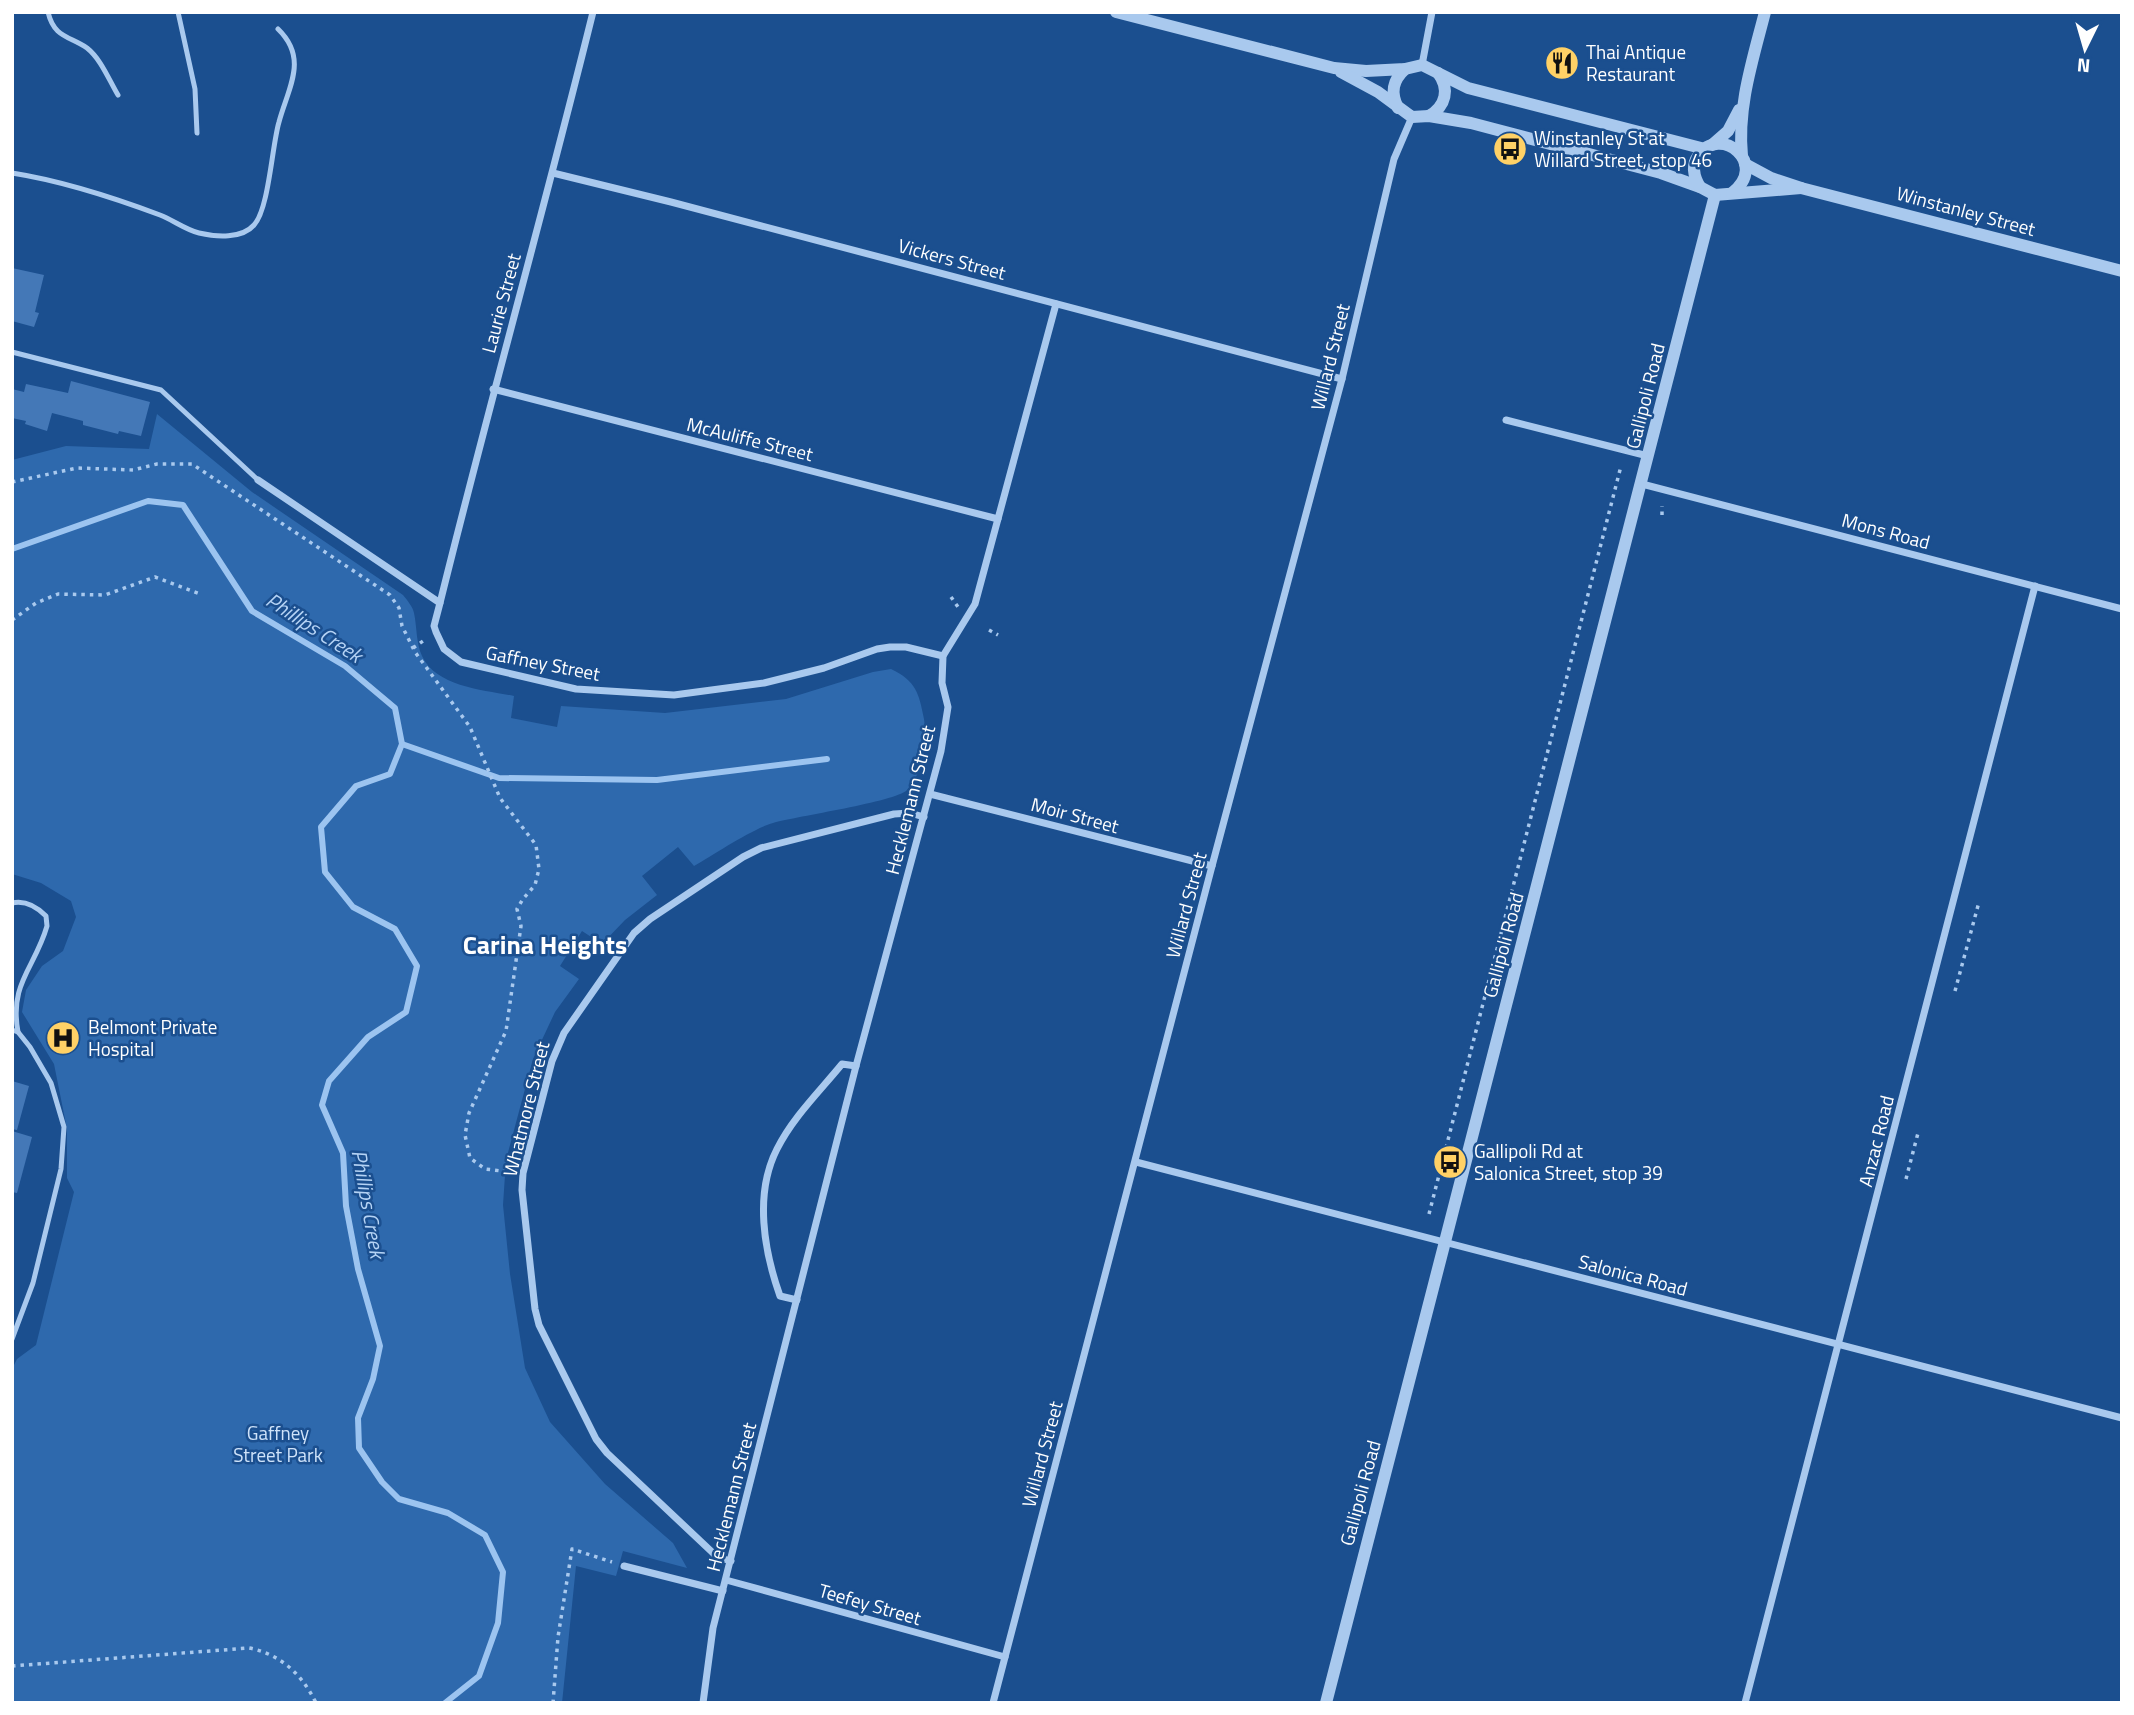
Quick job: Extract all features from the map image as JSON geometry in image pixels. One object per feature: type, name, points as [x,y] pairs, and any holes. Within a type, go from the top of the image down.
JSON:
[{"type":"street","name":"Laurie Street","points":[[440,603],[493,389],[553,173],[593,12]]},
{"type":"street","points":[[1116,12],[1334,68],[1366,71],[1405,69],[1422,65],[1432,12]]},
{"type":"street","points":[[1732,193],[1744,180],[1740,135],[1760,13]]},
{"type":"street","name":"Winstanley Street","points":[[1422,65],[1468,88],[1708,147],[1729,145],[1744,160],[1771,178],[1801,188],[2122,271]]},
{"type":"street","points":[[1334,68],[1378,92],[1412,117],[1429,116],[1471,123],[1661,173],[1715,195]]},
{"type":"street","points":[[1398,108],[1393,91],[1399,75],[1405,69]]},
{"type":"street","points":[[1429,116],[1442,105],[1445,97],[1446,88],[1438,73]]},
{"type":"street","points":[[1700,187],[1695,179],[1695,162],[1728,131],[1744,100]]},
{"type":"street","name":"Willard Street","points":[[993,1703],[1342,379],[1394,159],[1412,117]]},
{"type":"street","name":"Vickers Street","points":[[553,173],[684,205],[1342,379]]},
{"type":"street","name":"Winstanley Street","points":[[1715,195],[1801,188]]},
{"type":"street","name":"Gallipoli Road","points":[[1326,1703],[1715,195]]},
{"type":"street","points":[[943,656],[975,604],[1056,304]]},
{"type":"street","name":"McAuliffe Street","points":[[493,389],[998,519]]},
{"type":"street","points":[[1506,420],[1649,457]]},
{"type":"street","points":[[258,480],[440,603]]},
{"type":"street","name":"Mons Road","points":[[1642,484],[2122,609]]},
{"type":"street","name":"Anzac Road","points":[[1745,1703],[2035,586]]},
{"type":"street","name":"Gaffney Street","points":[[440,603],[434,626],[436,632],[444,649],[461,662],[576,689],[674,695],[774,681],[824,668],[877,649],[906,647],[943,656]]},
{"type":"street","name":"Hecklemann Street","points":[[703,1703],[711,1641],[723,1591],[856,1066],[930,794],[947,718],[947,700],[941,673],[943,656]]},
{"type":"street","name":"Moir Street","points":[[930,794],[1212,866]]},
{"type":"street","name":"Whatmore Street","points":[[731,1561],[717,1557],[619,1466],[596,1439],[539,1325],[522,1190],[523,1174],[557,1047],[564,1032],[634,933],[650,919],[743,857],[761,848],[894,814],[911,813],[924,817]]},
{"type":"street","points":[[797,1300],[780,1296],[772,1273],[764,1226],[766,1184],[776,1151],[792,1125],[842,1064],[856,1066]]},
{"type":"street","name":"Salonica Road","points":[[1136,1162],[2122,1418]]},
{"type":"street","points":[[624,1566],[723,1591]]},
{"type":"street","name":"Teefey Street","points":[[726,1580],[1005,1657]]},
{"type":"lane","points":[[48,12],[50,22],[65,38],[87,48],[99,62],[118,95]]},
{"type":"lane","points":[[178,12],[195,89],[197,133]]},
{"type":"lane","points":[[12,173],[53,180],[162,216],[198,233],[226,236],[246,233],[257,223],[268,184],[278,124],[293,80],[295,56],[288,38],[278,29]]},
{"type":"lane","points":[[12,352],[161,390],[258,480]]},
{"type":"lane","points":[[12,903],[18,901],[36,906],[46,916],[44,937],[18,989],[13,1011],[15,1031],[30,1047],[51,1083],[64,1127],[61,1169],[52,1207],[33,1283],[12,1339]]},
{"type":"path","points":[[12,482],[76,468],[133,470],[157,464],[192,464],[390,595],[399,608],[402,626],[415,652],[470,727],[500,798],[536,845],[539,869],[536,885],[517,909],[521,926],[506,1031],[470,1113],[465,1135],[470,1158],[485,1169],[523,1174]]},
{"type":"path","points":[[1429,1214],[1622,466]]},
{"type":"path","points":[[1662,506],[1662,515]]},
{"type":"path","points":[[12,620],[36,603],[58,594],[105,595],[155,577],[200,594]]},
{"type":"path","points":[[951,597],[958,607]]},
{"type":"path","points":[[989,630],[998,635]]},
{"type":"path","points":[[1955,990],[1979,902]]},
{"type":"path","points":[[1906,1179],[1918,1132]]},
{"type":"path","points":[[553,1703],[558,1637],[572,1549],[624,1566]]},
{"type":"path","points":[[12,1666],[249,1648],[268,1652],[290,1667],[308,1687],[316,1703]]},
{"type":"green space","name":"Gaffney Street Park","points":[[157,414],[252,492],[403,595],[413,611],[420,651],[429,666],[450,681],[514,696],[511,718],[557,727],[561,706],[665,713],[786,699],[891,669],[911,683],[920,702],[925,727],[924,746],[917,775],[907,790],[899,795],[866,804],[764,826],[694,866],[678,847],[642,876],[657,895],[625,920],[602,944],[582,931],[560,966],[579,979],[555,1012],[533,1059],[506,1160],[503,1205],[510,1274],[525,1368],[550,1422],[605,1484],[673,1543],[687,1568],[623,1551],[616,1576],[576,1566],[562,1703],[12,1703],[12,1369],[17,1359],[36,1345],[74,1192],[67,1178],[67,1129],[54,1064],[22,1012],[26,990],[42,966],[63,951],[76,917],[71,901],[41,883],[12,874],[12,460],[66,446],[149,449]]},
{"type":"building","points":[[12,268],[44,275],[35,312],[39,313],[34,327],[12,321]]},
{"type":"building","points":[[71,381],[150,402],[141,436],[119,431],[118,434],[83,425],[83,421],[52,413],[47,431],[12,418],[12,389],[24,392],[26,384],[68,393]]},
{"type":"building","points":[[12,1081],[29,1086],[17,1130],[12,1129]]},
{"type":"building","points":[[12,1131],[32,1137],[17,1193],[12,1192]]},
{"type":"waterway","name":"Phillips Creek","points":[[12,549],[148,501],[183,505],[252,611],[345,666],[395,708],[402,744],[390,774],[356,786],[321,827],[325,872],[353,907],[395,929],[417,966],[406,1012],[368,1037],[329,1081],[322,1105],[343,1153],[346,1206],[358,1269],[380,1346],[373,1379],[358,1418],[359,1448],[382,1482],[399,1499],[448,1513],[485,1535],[503,1572],[498,1623],[479,1676],[445,1703]]},
{"type":"waterway","points":[[402,744],[499,778],[657,780],[827,759]]},
{"type":"place","name":"Thai Antique Restaurant","points":[[1562,63]]},
{"type":"place","name":"Winstanley St at Willard Street, stop 46","points":[[1510,149]]},
{"type":"place","name":"Belmont Private Hospital","points":[[63,1038]]},
{"type":"place","name":"Gallipoli Rd at Salonica Street, stop 39","points":[[1450,1162]]},
{"type":"district","name":"Carina Heights","points":[[545,945]]}]
